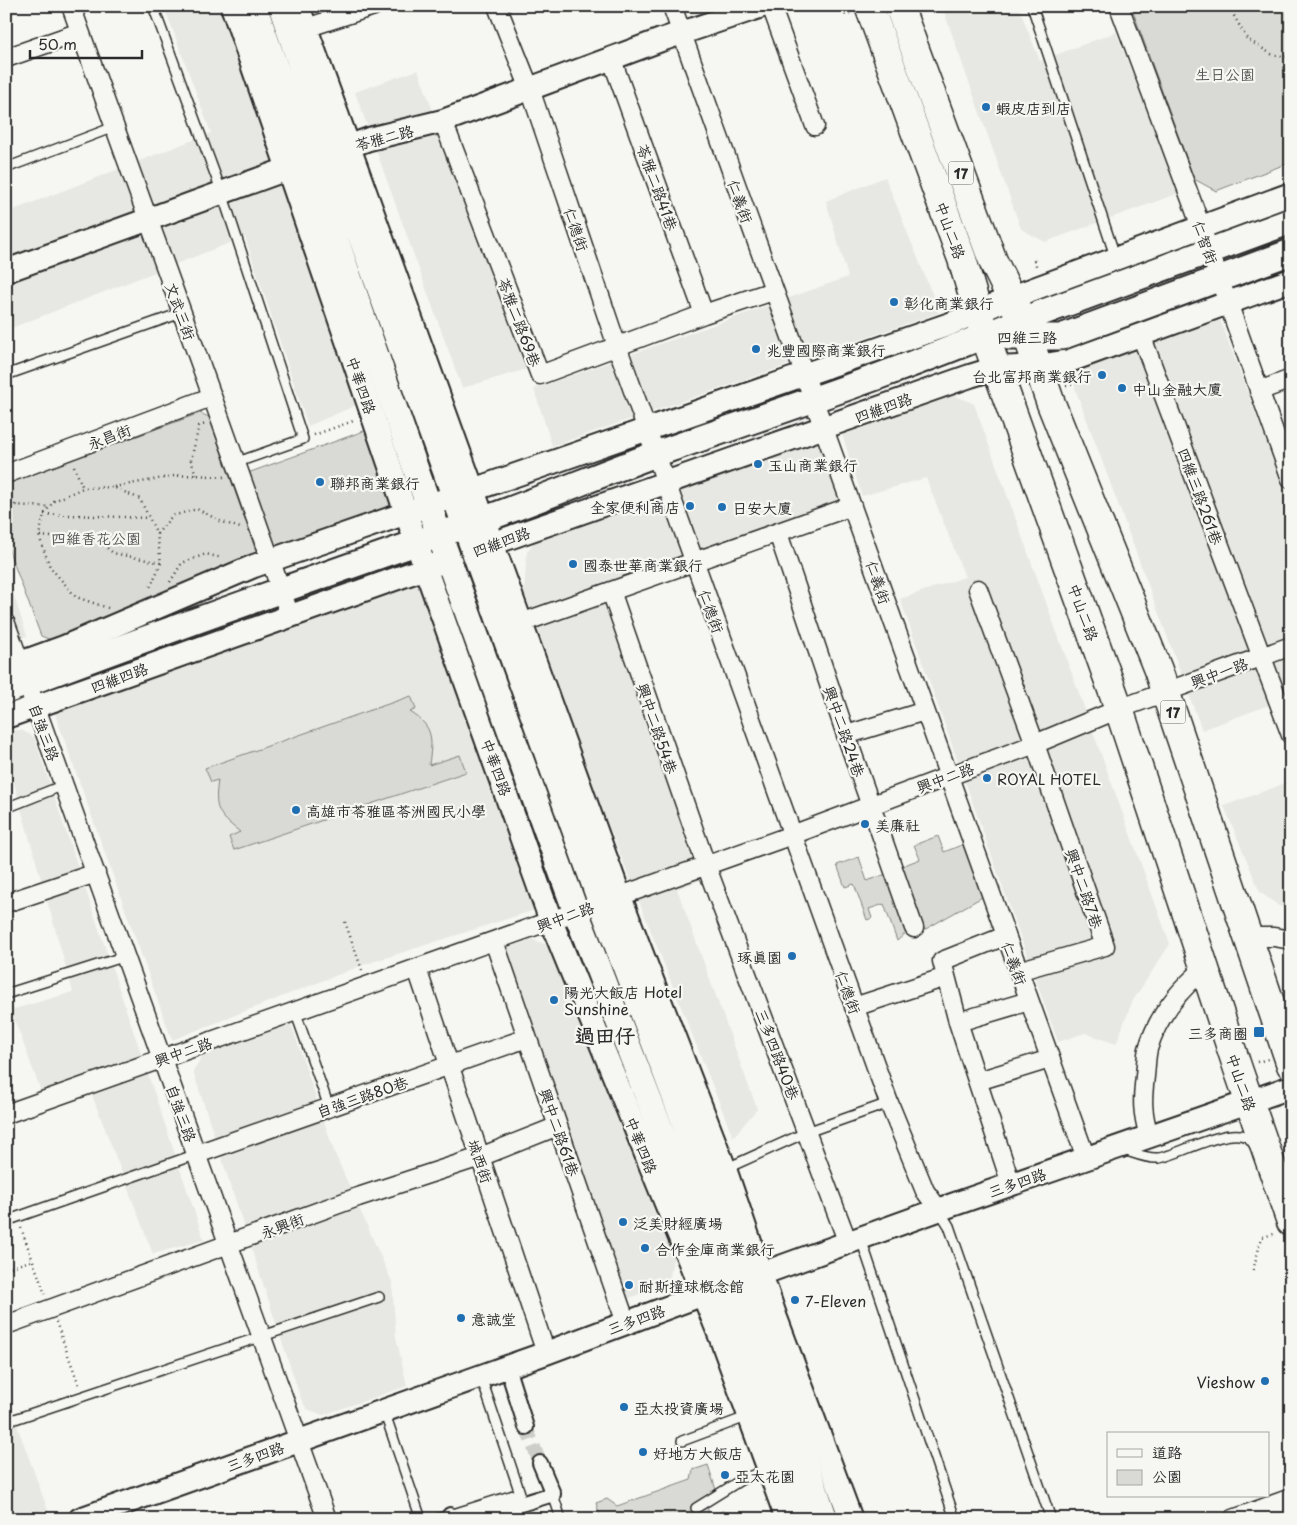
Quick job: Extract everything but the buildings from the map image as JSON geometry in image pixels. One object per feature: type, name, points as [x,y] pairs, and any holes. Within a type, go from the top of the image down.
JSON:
[{"type":"main road","name":"中華四路","points":[[254,6],[464,493],[611,900],[732,1284],[803,1519]]},
{"type":"main road","name":"中華四路","points":[[281,6],[319,157],[418,510],[439,534],[576,912],[732,1284],[825,1519]]},
{"type":"main road","name":"中山二路","points":[[869,6],[962,259],[996,368],[1119,709],[1249,1102],[1262,1160],[1285,1227]]},
{"type":"main road","name":"中山二路","points":[[899,6],[993,261],[1021,318],[1050,401],[1166,692],[1289,1059]]},
{"type":"main road","name":"四維三路","points":[[981,324],[1021,318],[1291,221]]},
{"type":"main road","name":"四維三路","points":[[1021,318],[1062,337],[1291,252]]},
{"type":"main road","name":"四維四路","points":[[15,676],[281,591],[656,454],[813,400],[981,324]]},
{"type":"street","name":"文武三街","points":[[71,6],[212,397],[230,470],[271,560],[290,616]]},
{"type":"street","name":"中華四路","points":[[232,6],[319,157]]},
{"type":"street","name":"中華四路","points":[[298,6],[306,28],[319,157],[372,415],[418,510],[416,542],[551,921],[850,1519]]},
{"type":"street","points":[[306,28],[374,6]]},
{"type":"street","name":"仁德街","points":[[497,6],[530,89],[656,454],[889,1103],[925,1191],[939,1210]]},
{"type":"street","name":"仁義街","points":[[672,6],[1086,1158]]},
{"type":"street","name":"苓雅二路","points":[[6,271],[369,139],[443,122],[681,33],[762,6]]},
{"type":"street","points":[[771,6],[815,126]]},
{"type":"street","name":"仁智街","points":[[1119,6],[1259,391],[1289,468]]},
{"type":"street","points":[[6,58],[80,32]]},
{"type":"street","name":"苓雅二路41巷","points":[[612,60],[704,314]]},
{"type":"street","name":"苓雅二路69巷","points":[[443,122],[540,375],[704,314],[774,291]]},
{"type":"street","name":"四維三路","points":[[981,324],[1021,318],[1116,260],[1291,194]]},
{"type":"street","name":"四維三路","points":[[996,368],[1069,362],[1291,280]]},
{"type":"street","points":[[15,676],[64,647],[271,560],[804,376],[981,324]]},
{"type":"street","name":"四維三路261巷","points":[[1141,335],[1291,735]]},
{"type":"street","name":"四維四路","points":[[6,717],[666,482],[996,368]]},
{"type":"street","points":[[1259,391],[1291,379]]},
{"type":"street","name":"永昌街","points":[[7,482],[212,397]]},
{"type":"street","points":[[521,623],[852,506]]},
{"type":"street","name":"興中二路24巷","points":[[778,533],[846,736],[914,928]]},
{"type":"street","name":"中華四路","points":[[483,547],[521,623],[611,900],[725,1169],[732,1284],[720,1336],[787,1519]]},
{"type":"street","points":[[978,589],[1035,744]]},
{"type":"street","name":"興中二路54巷","points":[[610,591],[706,865]]},
{"type":"street","name":"自強三路","points":[[6,624],[15,676],[36,706],[327,1519]]},
{"type":"street","name":"興中一路","points":[[1119,709],[1291,646]]},
{"type":"street","name":"興中二路","points":[[6,1114],[611,900],[948,777],[1119,709]]},
{"type":"street","points":[[846,736],[925,711]]},
{"type":"street","name":"興中二路7巷","points":[[1018,970],[1105,946],[1035,744]]},
{"type":"street","name":"三多四路40巷","points":[[706,865],[807,1132],[854,1241]]},
{"type":"street","points":[[6,903],[96,873]]},
{"type":"street","points":[[854,1007],[944,969],[1005,936]]},
{"type":"street","points":[[1248,937],[1274,937],[1291,940]]},
{"type":"street","name":"興中二路61巷","points":[[494,941],[626,1323]]},
{"type":"street","name":"城西街","points":[[417,968],[546,1353]]},
{"type":"street","points":[[1149,1136],[1143,1115],[1143,1094],[1148,1050],[1159,1024],[1177,995],[1205,968]]},
{"type":"street","points":[[944,969],[958,1022],[1011,1184]]},
{"type":"street","points":[[958,1022],[1029,1001]]},
{"type":"street","name":"自強三路80巷","points":[[197,1154],[527,1038]]},
{"type":"street","points":[[978,1081],[1050,1059]]},
{"type":"street","name":"三多四路","points":[[80,1519],[546,1353],[1011,1184],[1291,1087]]},
{"type":"street","name":"永興街","points":[[6,1325],[358,1197],[480,1157],[558,1126]]},
{"type":"street","points":[[507,1367],[526,1427]]},
{"type":"street","points":[[473,1519],[553,1494],[540,1463]]},
{"type":"street","points":[[1233,1519],[1291,1498]]},
{"type":"street","points":[[1277,1519],[1291,1514]]},
{"type":"lane","points":[[153,6],[222,193],[303,439],[230,470]]},
{"type":"lane","points":[[1032,6],[1116,260]]},
{"type":"lane","points":[[6,168],[114,127]]},
{"type":"lane","points":[[6,375],[181,313]]},
{"type":"lane","points":[[6,808],[64,785]]},
{"type":"lane","points":[[6,994],[126,956]]},
{"type":"lane","points":[[295,1012],[329,1107]]},
{"type":"lane","points":[[725,1169],[807,1132],[889,1103]]},
{"type":"lane","points":[[1117,1147],[1144,1157],[1158,1158],[1217,1138],[1237,1134],[1247,1136],[1252,1140],[1262,1160]]},
{"type":"lane","points":[[6,1221],[197,1154]]},
{"type":"lane","points":[[939,1210],[949,1226],[1051,1519]]},
{"type":"lane","points":[[854,1241],[954,1519]]},
{"type":"lane","points":[[6,1422],[378,1297]]},
{"type":"lane","points":[[446,1517],[520,1494],[480,1376]]},
{"type":"lane","points":[[384,1411],[421,1519]]},
{"type":"lane","points":[[682,1441],[750,1416]]},
{"type":"lane","points":[[696,1508],[741,1480],[769,1469]]},
{"type":"lane","points":[[553,1494],[561,1519]]},
{"type":"path","points":[[841,6],[844,16]]},
{"type":"path","points":[[1232,6],[1233,14],[1247,39],[1273,55],[1291,57]]},
{"type":"path","points":[[303,439],[372,415]]},
{"type":"path","points":[[196,475],[191,460],[197,434],[199,426],[209,423]]},
{"type":"path","points":[[74,466],[83,488]]},
{"type":"path","points":[[109,608],[76,597],[50,567],[39,536],[44,514],[54,501],[83,488],[113,486],[174,476],[230,470]]},
{"type":"path","points":[[7,482],[14,505]]},
{"type":"path","points":[[113,486],[140,500],[157,534],[161,562],[147,595]]},
{"type":"path","points":[[6,508],[14,505],[49,507]]},
{"type":"path","points":[[157,534],[172,516],[197,509],[243,530]]},
{"type":"path","points":[[44,514],[150,518]]},
{"type":"path","points":[[39,536],[99,541],[113,553],[161,562]]},
{"type":"path","points":[[169,582],[182,563],[206,554],[222,559]]},
{"type":"path","points":[[345,922],[369,985]]},
{"type":"path","points":[[1238,1069],[1289,1059]]},
{"type":"path","points":[[1253,1270],[1262,1237],[1285,1227]]},
{"type":"path","points":[[6,1269],[33,1260]]},
{"type":"shaded area","points":[[164,6],[226,6],[359,404],[308,426],[245,237],[6,330],[6,213],[211,133]]},
{"type":"shaded area","points":[[942,6],[1018,6],[1040,61],[1116,32],[1179,193],[1045,242],[1021,229]]},
{"type":"shaded area","points":[[418,70],[527,369],[462,388],[355,92]]},
{"type":"shaded area","points":[[885,177],[937,306],[938,313],[552,446],[534,389],[848,277],[826,201]]},
{"type":"shaded area","points":[[1219,317],[1291,507],[1291,697],[1202,730],[1075,388],[1081,368]]},
{"type":"shaded area","points":[[947,392],[974,404],[1170,944],[1132,1002],[1116,1044],[1085,1033],[1058,1042],[900,599],[965,577],[926,478],[862,496],[841,431]]},
{"type":"shaded area","points":[[820,440],[846,506],[615,587],[719,873],[677,889],[757,1109],[733,1137],[591,781],[524,591],[527,552],[541,532]]},
{"type":"shaded area","points":[[6,571],[27,636],[6,643]]},
{"type":"shaded area","name":"高雄市苓雅區苓洲國民小學","points":[[423,578],[535,910],[360,966],[172,1040],[54,711]]},
{"type":"shaded area","points":[[6,730],[21,730],[34,737],[204,1240],[153,1254],[92,1095],[48,1110],[11,1010],[73,992],[6,755]]},
{"type":"shaded area","points":[[1288,780],[1291,787],[1291,909],[1279,906],[1260,892],[1224,806],[1278,786]]},
{"type":"shaded area","points":[[531,939],[553,947],[674,1253],[669,1281],[623,1301],[503,950]]},
{"type":"shaded area","points":[[290,1021],[335,1154],[392,1282],[396,1337],[407,1386],[323,1415],[307,1409],[301,1399],[193,1071],[202,1056]]},
{"type":"shaded area","points":[[6,1395],[51,1519],[6,1519]]},
{"type":"green space","name":"生日公園","points":[[1131,6],[1291,6],[1291,162],[1216,191],[1194,179]]},
{"type":"green space","name":"四維香花公園","points":[[200,413],[209,417],[258,557],[256,565],[51,640],[41,636],[6,543],[6,484]]},
{"type":"green space","points":[[372,428],[395,507],[273,554],[245,474]]},
{"type":"green space","points":[[411,696],[416,709],[410,712],[424,723],[430,735],[429,765],[460,755],[466,772],[234,850],[229,837],[240,832],[226,820],[219,810],[217,804],[218,780],[211,782],[205,768]]},
{"type":"green space","points":[[938,836],[944,852],[964,844],[984,896],[924,930],[902,866],[920,859],[914,845]]},
{"type":"green space","points":[[859,857],[867,881],[889,873],[908,931],[897,941],[884,904],[869,909],[872,918],[867,920],[854,884],[845,887],[837,865]]},
{"type":"green space","points":[[708,1465],[718,1496],[705,1501],[710,1516],[723,1511],[725,1519],[601,1519],[596,1503],[607,1499],[617,1506],[691,1480],[693,1470]]},
{"type":"tunnel","points":[[526,1427],[540,1463]]},
{"type":"place","name":"蝦皮店到店","points":[[986,107]]},
{"type":"place","name":"彰化商業銀行","points":[[894,302]]},
{"type":"place","name":"兆豐國際商業銀行","points":[[756,349]]},
{"type":"place","name":"台北富邦商業銀行","points":[[1102,375]]},
{"type":"place","name":"中山金融大廈","points":[[1122,388]]},
{"type":"place","name":"玉山商業銀行","points":[[758,464]]},
{"type":"place","name":"聯邦商業銀行","points":[[320,482]]},
{"type":"place","name":"全家便利商店","points":[[690,506]]},
{"type":"place","name":"日安大廈","points":[[722,507]]},
{"type":"place","name":"國泰世華商業銀行","points":[[573,564]]},
{"type":"place","name":"ROYAL HOTEL","points":[[987,778]]},
{"type":"place","name":"高雄市苓雅區苓洲國民小學","points":[[296,810]]},
{"type":"place","name":"美廉社","points":[[865,824]]},
{"type":"place","name":"琢真園","points":[[792,956]]},
{"type":"place","name":"陽光大飯店 Hotel Sunshine","points":[[554,1000]]},
{"type":"place","name":"三多商圈","points":[[1259,1032]]},
{"type":"place","name":"泛美財經廣場","points":[[623,1222]]},
{"type":"place","name":"合作金庫商業銀行","points":[[645,1248]]},
{"type":"place","name":"耐斯撞球概念館","points":[[629,1285]]},
{"type":"place","name":"7-Eleven","points":[[795,1300]]},
{"type":"place","name":"意誠堂","points":[[461,1318]]},
{"type":"place","name":"Vieshow","points":[[1265,1381]]},
{"type":"place","name":"亞太投資廣場","points":[[624,1407]]},
{"type":"place","name":"好地方大飯店","points":[[643,1452]]},
{"type":"place","name":"亞太花園","points":[[725,1475]]},
{"type":"district","name":"過田仔","points":[[605,1035]]}]
